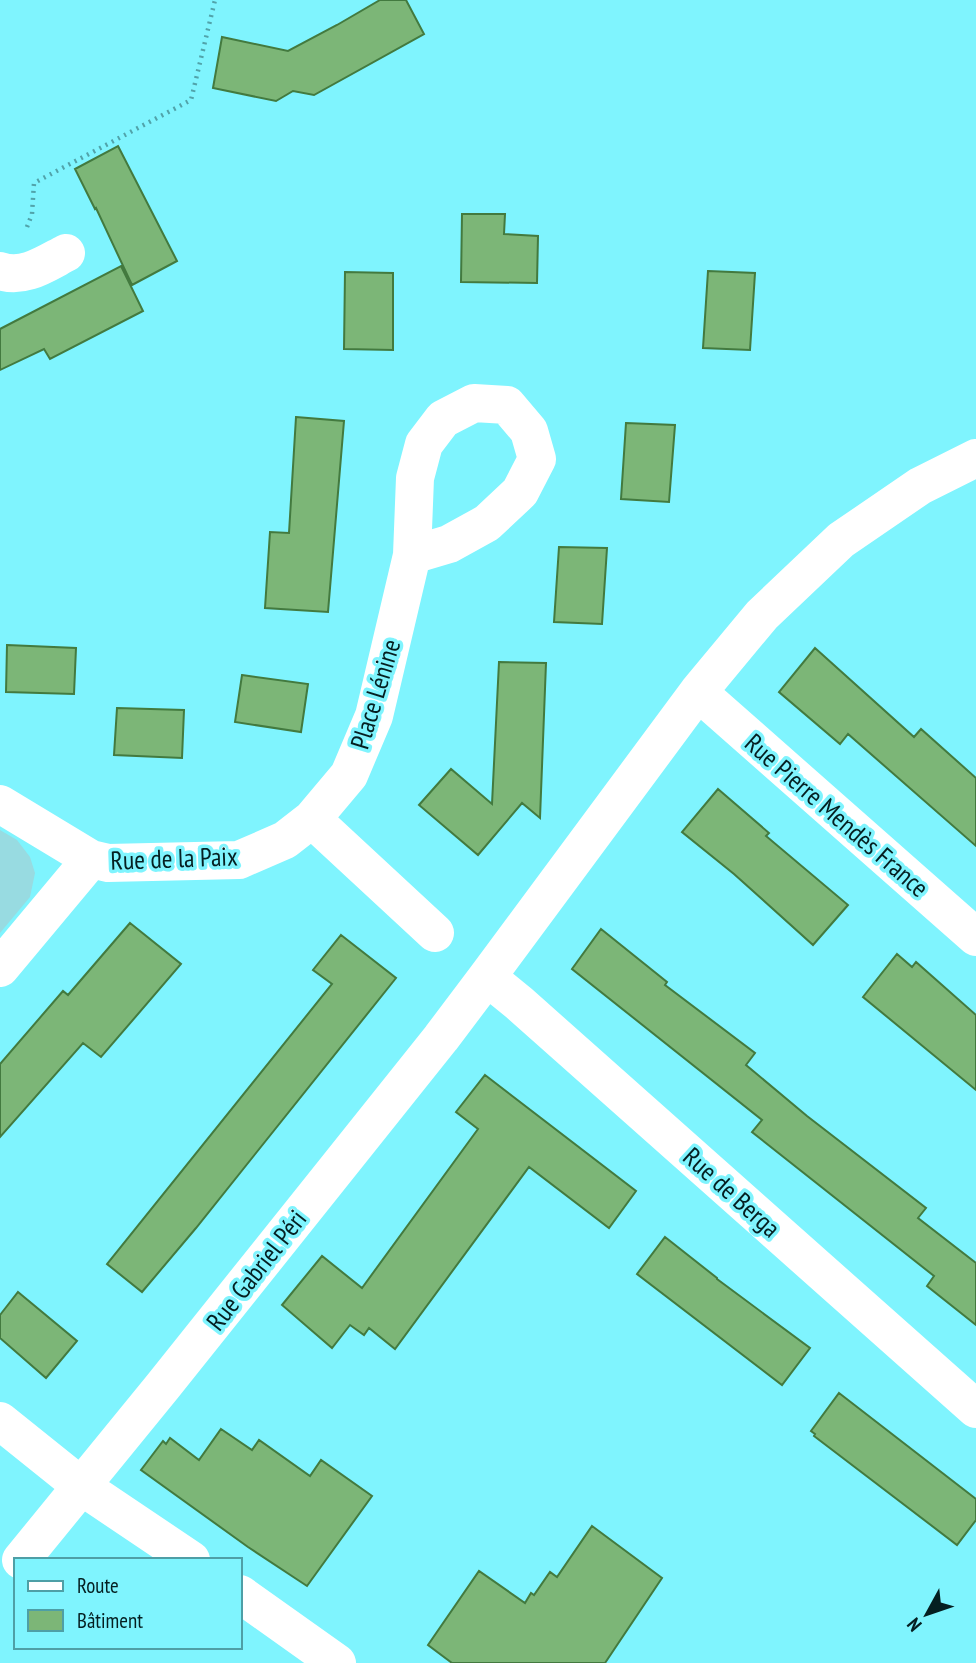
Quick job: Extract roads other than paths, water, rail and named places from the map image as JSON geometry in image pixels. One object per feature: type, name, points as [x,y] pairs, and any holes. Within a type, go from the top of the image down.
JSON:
[{"type":"street","points":[[5,272],[33,270],[66,253]]},
{"type":"street","name":"Rue Gabriel Péri","points":[[23,1558],[172,1375],[487,977],[698,692],[762,615],[841,540],[920,486],[976,458]]},
{"type":"street","name":"Place Lénine","points":[[312,820],[349,775],[374,716],[412,555]]},
{"type":"street","name":"Rue Pierre Mendès France","points":[[698,692],[976,937]]},
{"type":"street","name":"Rue de la Paix","points":[[0,804],[91,859],[108,863],[239,860],[285,840],[312,820]]},
{"type":"street","points":[[312,820],[435,933]]},
{"type":"street","points":[[0,968],[91,859]]},
{"type":"street","name":"Rue de Berga","points":[[487,977],[976,1409]]},
{"type":"street","points":[[0,1421],[81,1486],[188,1558]]},
{"type":"street","points":[[0,1586],[14,1568]]},
{"type":"street","points":[[242,1595],[337,1663]]}]
